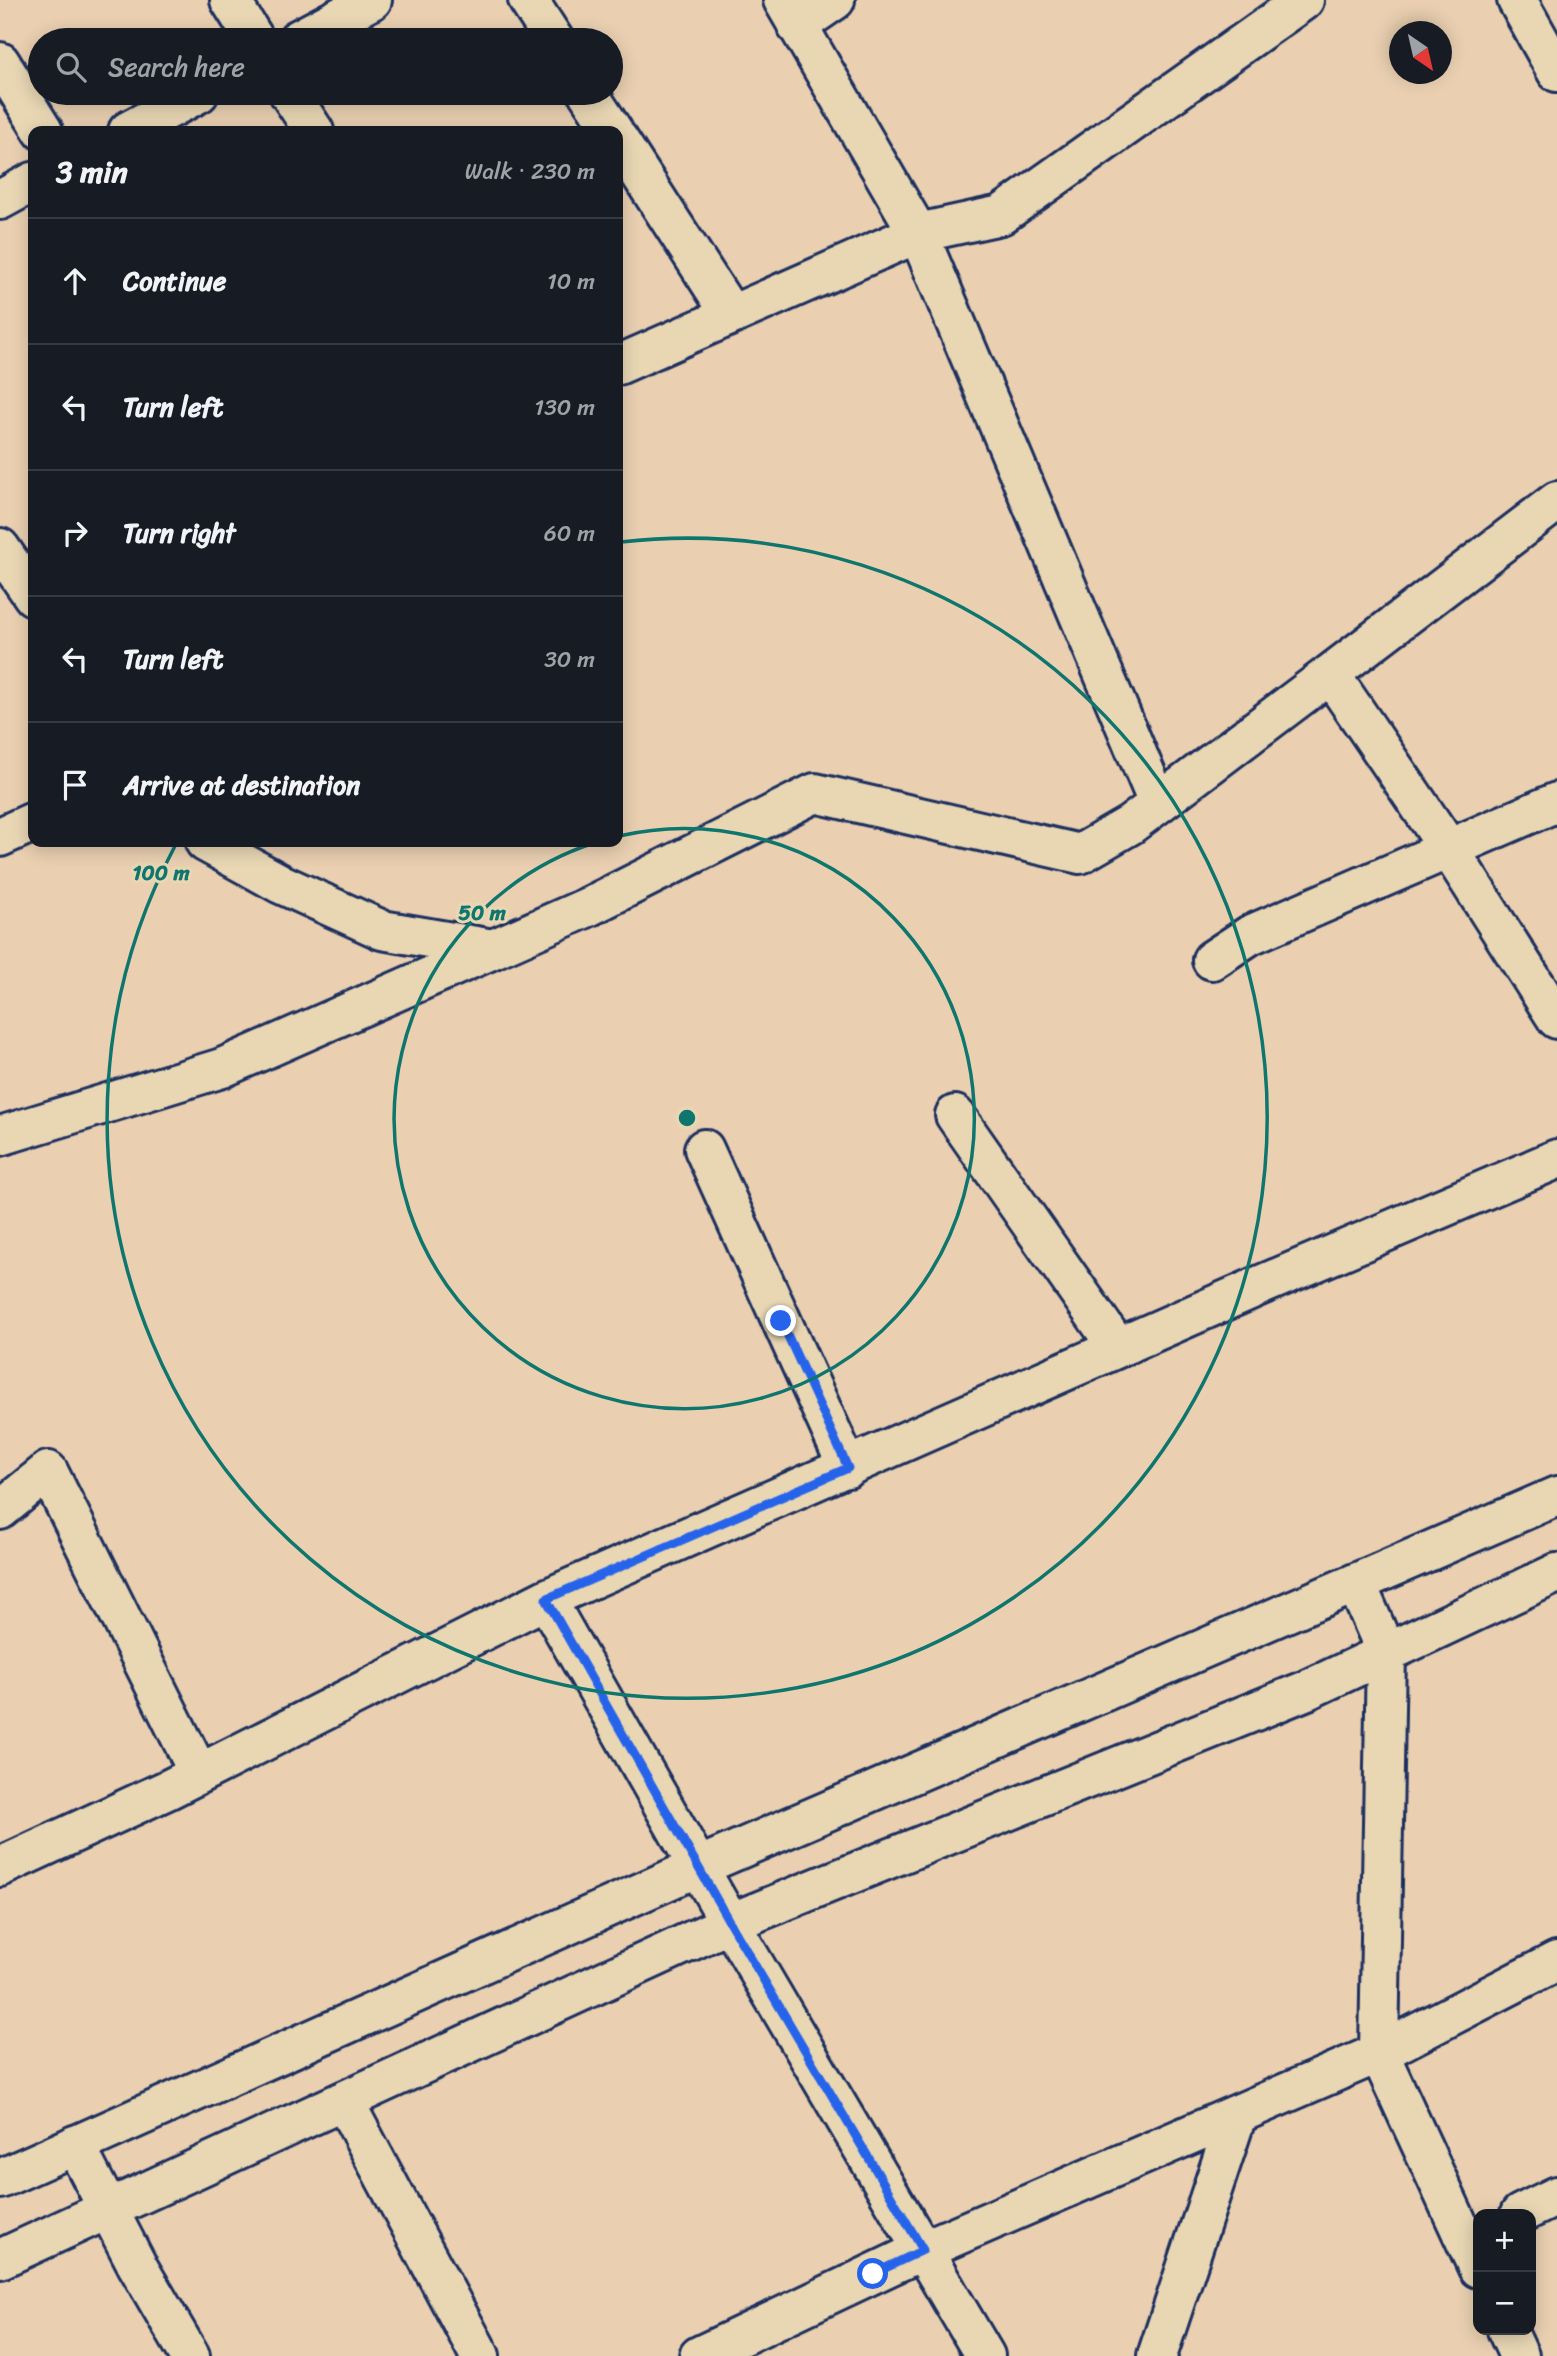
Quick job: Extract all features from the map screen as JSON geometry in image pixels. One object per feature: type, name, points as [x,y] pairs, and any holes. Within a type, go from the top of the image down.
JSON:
[{"type":"street","points":[[230,0],[248,28]]},
{"type":"street","points":[[320,28],[372,0]]},
{"type":"street","points":[[528,0],[546,28]]},
{"type":"street","points":[[835,0],[790,13],[918,233],[1158,803]]},
{"type":"street","points":[[623,363],[730,313],[918,233],[1001,215],[1304,0]]},
{"type":"street","points":[[1517,0],[1557,72]]},
{"type":"street","points":[[0,62],[40,126]]},
{"type":"street","points":[[137,126],[177,105]]},
{"type":"street","points":[[297,105],[311,126]]},
{"type":"street","points":[[596,105],[610,126]]},
{"type":"street","points":[[623,147],[730,313]]},
{"type":"street","points":[[0,200],[28,185]]},
{"type":"street","points":[[0,1136],[222,1068],[588,907],[815,793],[1080,854],[1158,803],[1557,501]]},
{"type":"street","points":[[0,548],[28,589]]},
{"type":"street","points":[[1331,674],[1557,1019]]},
{"type":"street","points":[[1212,960],[1250,935],[1557,802]]},
{"type":"street","points":[[0,837],[28,824]]},
{"type":"street","points":[[214,847],[281,884],[382,930],[493,949]]},
{"type":"street","points":[[955,1115],[1118,1348]]},
{"type":"street","points":[[704,1149],[848,1468]]},
{"type":"street","points":[[0,1867],[199,1774],[546,1599],[1557,1159]]},
{"type":"street","points":[[1,1509],[48,1471],[199,1774]]},
{"type":"street","points":[[0,2179],[698,1867],[1557,1496]]},
{"type":"street","points":[[0,2259],[730,1923],[1307,1690],[1557,1573]]},
{"type":"street","points":[[1356,1583],[1386,1652],[1379,2053],[1473,2246]]},
{"type":"street","points":[[546,1599],[730,1923],[985,2356]]},
{"type":"street","points":[[699,2356],[923,2250],[1379,2053],[1557,1961]]},
{"type":"street","points":[[344,2101],[480,2356]]},
{"type":"street","points":[[1157,2356],[1237,2115]]},
{"type":"street","points":[[75,2145],[190,2356]]},
{"type":"street","points":[[1530,2209],[1557,2196]]},
{"type":"street","points":[[1509,2335],[1519,2356]]},
{"type":"route","points":[[781,1321],[848,1468],[546,1599],[730,1923],[923,2250],[873,2274]]}]
